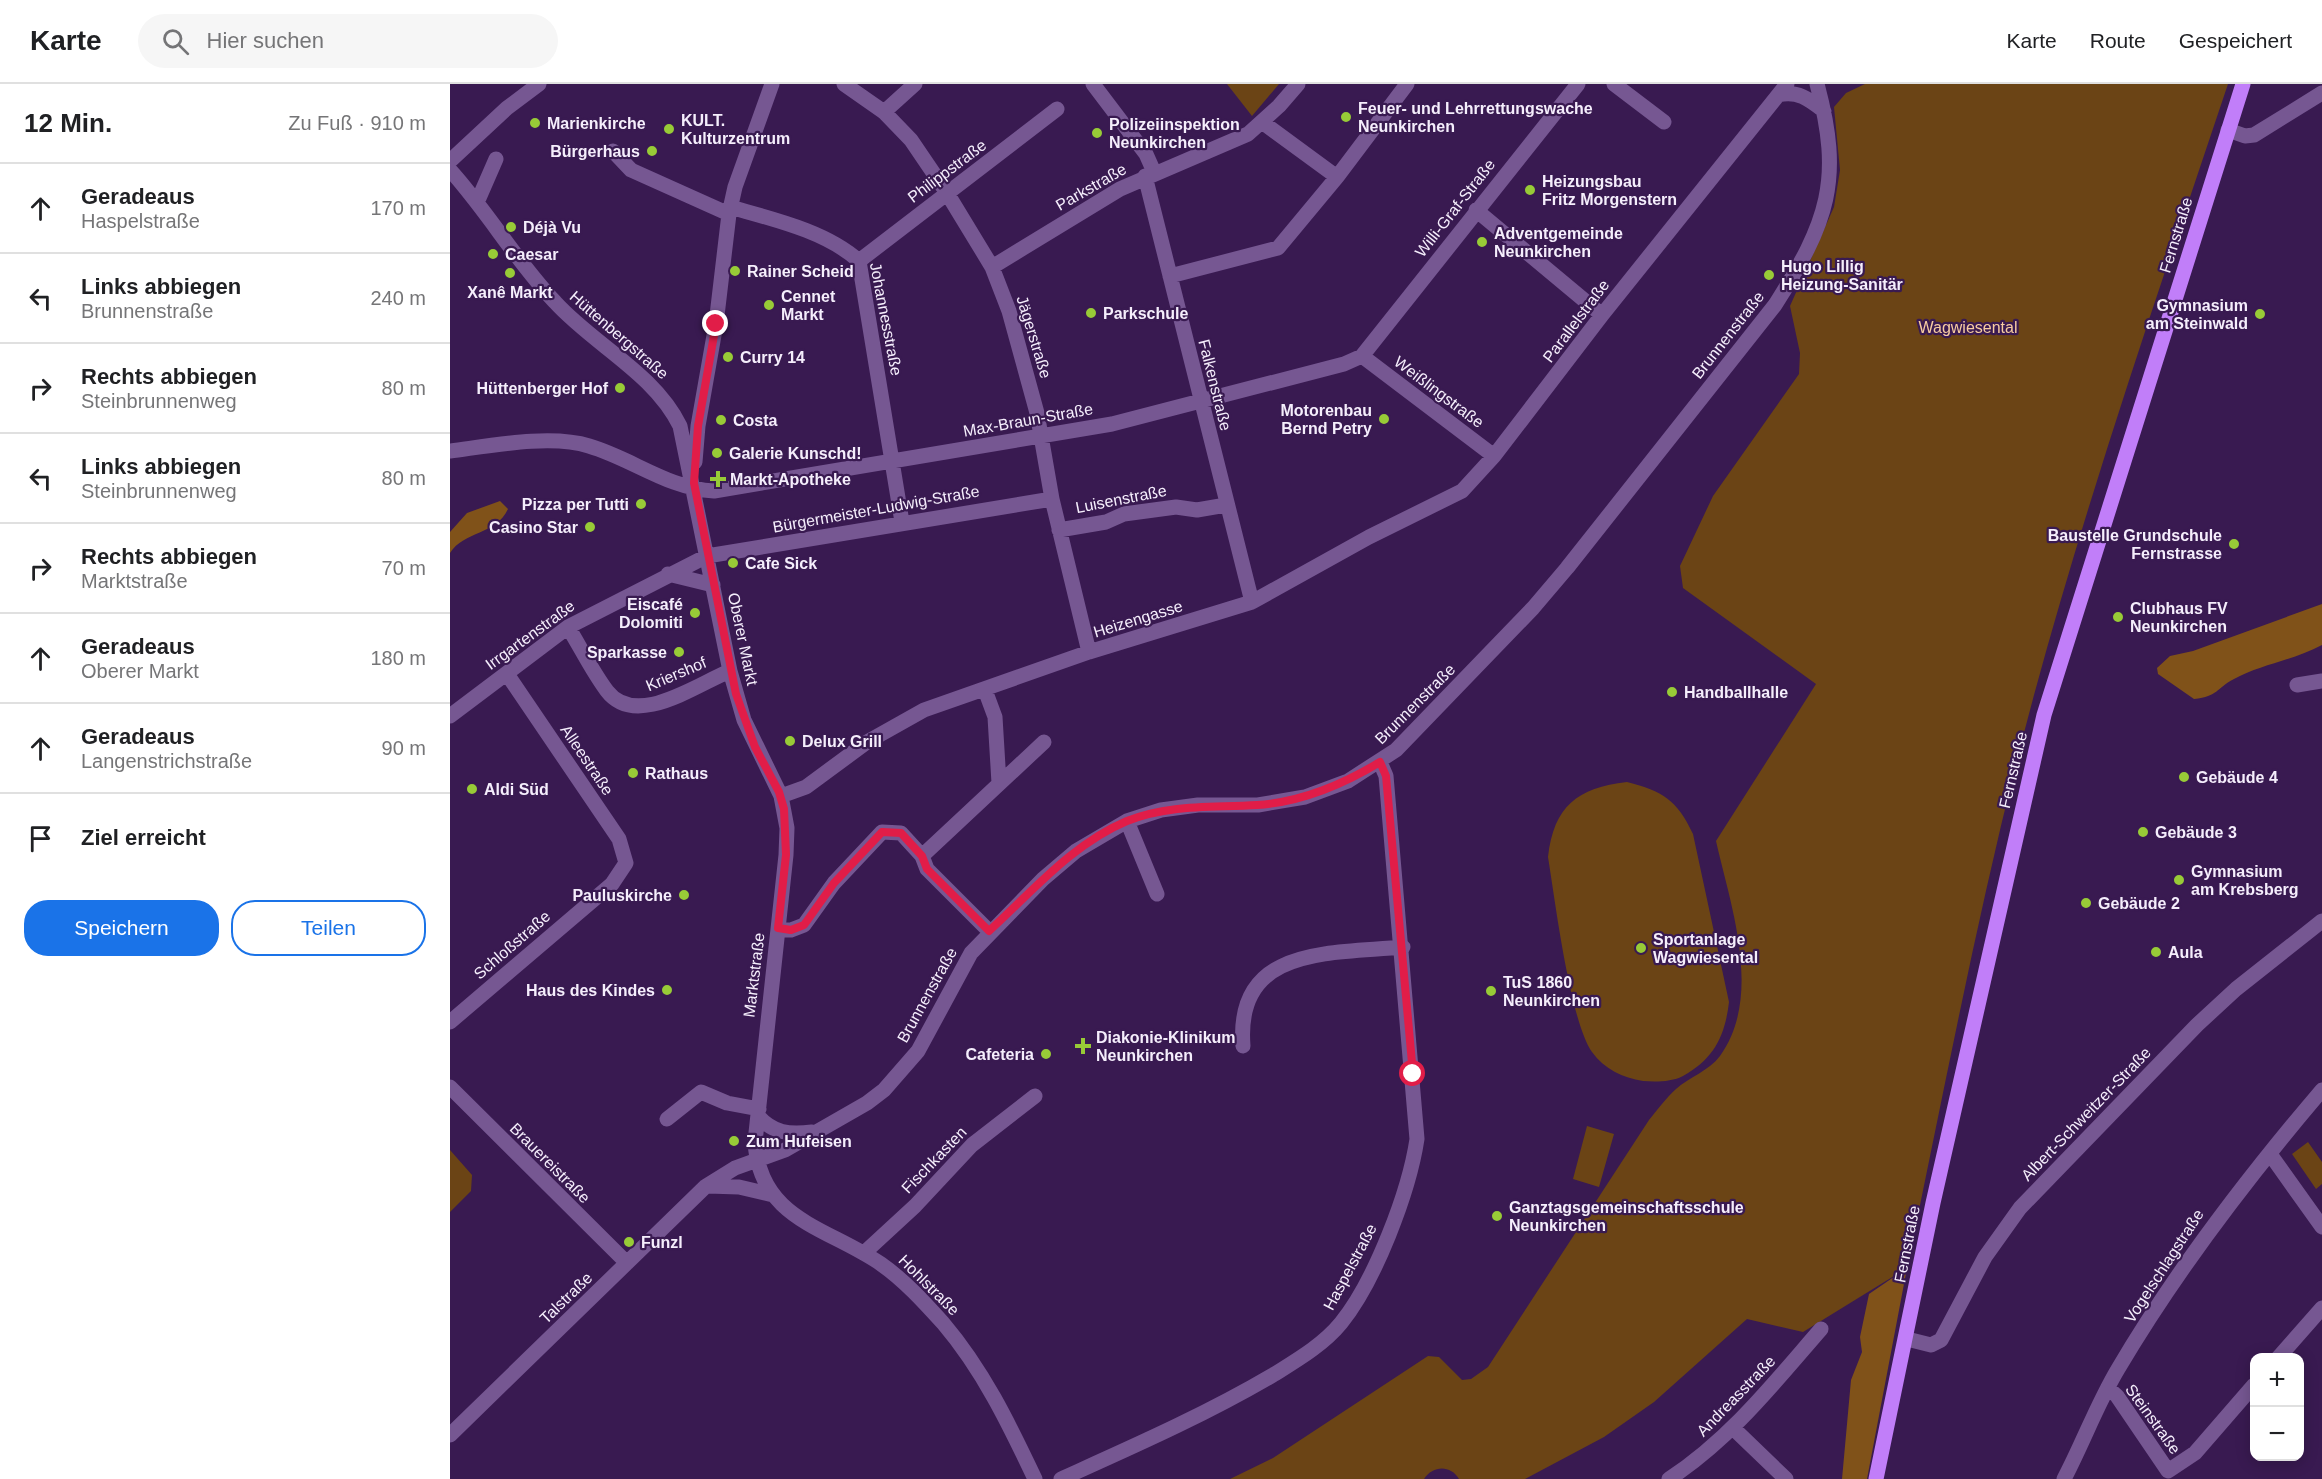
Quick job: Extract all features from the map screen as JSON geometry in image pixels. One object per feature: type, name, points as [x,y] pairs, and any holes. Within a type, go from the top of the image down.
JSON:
[{"type":"main road","name":"Fernstraße","points":[[1876,1479],[1956,1098],[2044,715],[2242,84]]},
{"type":"street","points":[[450,161],[507,108],[539,84]]},
{"type":"street","points":[[450,451],[542,442],[585,444],[680,486],[694,487],[702,406],[716,324],[729,211],[735,187],[772,84]]},
{"type":"street","name":"Jägerstraße","points":[[844,84],[884,112],[911,140],[947,193],[992,267],[1016,335],[1042,437],[1052,499],[1089,652]]},
{"type":"street","points":[[884,112],[915,84]]},
{"type":"street","name":"Falkenstraße","points":[[1093,84],[1146,154],[1170,276],[1252,602]]},
{"type":"street","name":"Parkstraße","points":[[992,267],[1150,174],[1239,138],[1262,122],[1298,84]]},
{"type":"street","points":[[1170,276],[1278,248],[1337,177],[1407,84]]},
{"type":"street","name":"Willi-Graf-Straße","points":[[1362,356],[1578,84]]},
{"type":"street","points":[[1614,84],[1664,122]]},
{"type":"street","name":"Brunnenstraße","points":[[756,1159],[785,1150],[820,1131],[867,1103],[900,1074],[918,1052],[964,963],[989,931],[1077,851],[1101,834],[1127,821],[1179,808],[1258,805],[1305,797],[1348,781],[1396,750],[1533,608],[1776,305],[1812,241],[1826,201],[1832,168],[1829,136],[1817,84]]},
{"type":"street","name":"Parallelstraße","points":[[1494,456],[1602,315],[1782,90],[1810,99],[1824,111]]},
{"type":"street","points":[[2228,130],[2245,136],[2254,135],[2322,93]]},
{"type":"street","name":"Philippstraße","points":[[859,261],[1057,109]]},
{"type":"street","points":[[1262,122],[1337,177]]},
{"type":"street","name":"Johannesstraße","points":[[613,151],[631,170],[729,211],[806,232],[848,251],[859,261],[903,522]]},
{"type":"street","points":[[479,198],[496,159]]},
{"type":"street","name":"Hüttenbergstraße","points":[[450,170],[555,303],[596,342],[657,391],[670,406],[680,426],[694,487]]},
{"type":"street","points":[[1476,210],[1602,315]]},
{"type":"street","name":"Max-Braun-Straße","points":[[694,487],[714,491],[768,484],[1112,424],[1344,364],[1362,356]]},
{"type":"street","name":"Weißlingstraße","points":[[1362,356],[1494,456]]},
{"type":"street","points":[[670,406],[690,409],[702,406]]},
{"type":"street","name":"Heizengasse","points":[[781,796],[806,787],[867,742],[910,717],[1089,652],[1252,602],[1369,537],[1446,501],[1475,479],[1494,456]]},
{"type":"street","name":"Oberer Markt","points":[[694,487],[730,671],[744,720],[781,796]]},
{"type":"street","name":"Bürgermeister-Ludwig-Straße","points":[[707,556],[1052,499]]},
{"type":"street","name":"Luisenstraße","points":[[1059,530],[1106,522],[1134,513],[1176,507],[1197,510],[1226,505]]},
{"type":"street","name":"Irrgartenstraße","points":[[450,716],[568,627],[707,556]]},
{"type":"street","points":[[668,574],[713,585]]},
{"type":"street","name":"Kriershof","points":[[568,627],[608,692],[618,702],[628,706],[650,706],[671,699],[730,671]]},
{"type":"street","name":"Alleestraße","points":[[507,674],[619,839],[625,855],[624,871]]},
{"type":"street","points":[[2297,685],[2322,681]]},
{"type":"street","points":[[985,690],[995,717],[999,783]]},
{"type":"street","points":[[922,856],[988,797],[999,783],[1044,742]]},
{"type":"street","name":"Haspelstraße","points":[[1061,1479],[1242,1393],[1301,1358],[1342,1323],[1378,1257],[1406,1191],[1413,1164],[1417,1122],[1386,776],[1380,762]]},
{"type":"street","name":"Marktstraße","points":[[756,1159],[758,1112],[786,855],[787,828],[781,796]]},
{"type":"street","points":[[1127,821],[1157,894]]},
{"type":"street","points":[[778,928],[791,930],[804,925],[834,883],[882,832],[901,833],[922,856],[927,869],[989,931]]},
{"type":"street","name":"Schloßstraße","points":[[450,1022],[612,884],[624,871]]},
{"type":"street","name":"Albert-Schweitzer-Straße","points":[[1907,1339],[1931,1345],[1941,1340],[1985,1257],[2020,1208],[2197,1025],[2236,989],[2322,921]]},
{"type":"street","points":[[1243,1046],[1242,1031],[1250,999],[1260,983],[1286,962],[1306,956],[1403,947]]},
{"type":"street","name":"Brauereistraße","points":[[450,1087],[627,1263]]},
{"type":"street","name":"Vogelschlagstraße","points":[[2064,1479],[2108,1388],[2182,1269],[2223,1209],[2322,1090]]},
{"type":"street","points":[[667,1119],[701,1092],[758,1112]]},
{"type":"street","name":"Fischkasten","points":[[864,1253],[915,1206],[972,1145],[1035,1096]]},
{"type":"street","name":"Brunnenstraße","points":[[758,1112],[772,1130],[785,1133],[820,1131]]},
{"type":"street","points":[[2270,1154],[2322,1227]]},
{"type":"street","name":"Talstraße","points":[[450,1435],[706,1186],[756,1159]]},
{"type":"street","name":"Hohlstraße","points":[[756,1159],[761,1176],[773,1196],[789,1211],[864,1253],[901,1280],[964,1350],[1004,1413],[1035,1479]]},
{"type":"street","points":[[706,1186],[739,1187],[773,1196]]},
{"type":"street","points":[[2282,1353],[2322,1308]]},
{"type":"street","name":"Andreasstraße","points":[[1670,1479],[1700,1458],[1733,1428],[1821,1329]]},
{"type":"street","name":"Steinstraße","points":[[2108,1388],[2117,1396],[2168,1471],[2195,1452],[2250,1390]]},
{"type":"street","points":[[1733,1428],[1786,1479]]},
{"type":"green space","points":[[1227,84],[1279,84],[1252,116]]},
{"type":"green space","name":"Wagwiesental","points":[[1865,84],[2228,84],[2102,465],[2034,695],[1982,909],[1907,1268],[1803,1332],[1747,1319],[1654,1402],[1604,1437],[1525,1479],[1459,1479],[1456,1474],[1442,1468],[1432,1471],[1424,1479],[1230,1479],[1273,1458],[1428,1356],[1439,1357],[1462,1380],[1471,1379],[1488,1367],[1649,1120],[1676,1089],[1705,1070],[1720,1056],[1733,1032],[1740,1006],[1742,979],[1740,951],[1716,841],[1816,684],[1683,588],[1680,566],[1713,496],[1799,374],[1800,353],[1790,306],[1834,207],[1840,170],[1834,107],[1846,93]]},
{"type":"green space","name":"Sportanlage Wagwiesental","points":[[1627,782],[1650,789],[1668,799],[1681,813],[1693,834],[1729,1002],[1721,1036],[1710,1054],[1683,1076],[1669,1080],[1643,1081],[1628,1078],[1608,1068],[1592,1052],[1584,1036],[1570,988],[1548,857],[1556,825],[1562,812],[1571,803],[1594,789]]},
{"type":"green space","points":[[1587,1126],[1614,1134],[1599,1187],[1573,1179]]},
{"type":"green space","points":[[2308,1142],[2322,1162],[2322,1184],[2316,1189],[2292,1154]]},
{"type":"green space","points":[[450,1150],[472,1175],[471,1191],[450,1212]]},
{"type":"shaded area","points":[[500,501],[508,509],[503,517],[488,529],[463,541],[450,553],[450,532],[467,513]]},
{"type":"shaded area","points":[[2322,604],[2322,645],[2245,674],[2208,696],[2194,699],[2158,674],[2157,668],[2170,656],[2193,651]]},
{"type":"shaded area","points":[[1907,1268],[1867,1479],[1842,1479],[1851,1380],[1862,1352],[1860,1337],[1869,1294]]},
{"type":"place","name":"Feuer- und Lehrrettungswache Neunkirchen","points":[[1346,117]]},
{"type":"place","name":"Marienkirche","points":[[535,123]]},
{"type":"place","name":"KULT. Kulturzentrum","points":[[669,129]]},
{"type":"place","name":"Polizeiinspektion Neunkirchen","points":[[1097,133]]},
{"type":"place","name":"Bürgerhaus","points":[[652,151]]},
{"type":"place","name":"Heizungsbau Fritz Morgenstern","points":[[1530,190]]},
{"type":"place","name":"Déjà Vu","points":[[511,227]]},
{"type":"place","name":"Adventgemeinde Neunkirchen","points":[[1482,242]]},
{"type":"place","name":"Caesar","points":[[493,254]]},
{"type":"place","name":"Rainer Scheid","points":[[735,271]]},
{"type":"place","name":"Xanê Markt","points":[[510,273]]},
{"type":"place","name":"Hugo Lillig Heizung-Sanitär","points":[[1769,275]]},
{"type":"place","name":"Cennet Markt","points":[[769,305]]},
{"type":"place","name":"Parkschule","points":[[1091,313]]},
{"type":"place","name":"Gymnasium am Steinwald","points":[[2260,314]]},
{"type":"place","name":"Curry 14","points":[[728,357]]},
{"type":"place","name":"Hüttenberger Hof","points":[[620,388]]},
{"type":"place","name":"Motorenbau Bernd Petry","points":[[1384,419]]},
{"type":"place","name":"Costa","points":[[721,420]]},
{"type":"place","name":"Galerie Kunschd!","points":[[717,453]]},
{"type":"place","name":"Markt-Apotheke","points":[[718,479]]},
{"type":"place","name":"Pizza per Tutti","points":[[641,504]]},
{"type":"place","name":"Casino Star","points":[[590,527]]},
{"type":"place","name":"Baustelle Grundschule Fernstrasse","points":[[2234,544]]},
{"type":"place","name":"Cafe Sick","points":[[733,563]]},
{"type":"place","name":"Eiscafé Dolomiti","points":[[695,613]]},
{"type":"place","name":"Clubhaus FV Neunkirchen","points":[[2118,617]]},
{"type":"place","name":"Sparkasse","points":[[679,652]]},
{"type":"place","name":"Handballhalle","points":[[1672,692]]},
{"type":"place","name":"Delux Grill","points":[[790,741]]},
{"type":"place","name":"Rathaus","points":[[633,773]]},
{"type":"place","name":"Gebäude 4","points":[[2184,777]]},
{"type":"place","name":"Aldi Süd","points":[[472,789]]},
{"type":"place","name":"Gebäude 3","points":[[2143,832]]},
{"type":"place","name":"Gymnasium am Krebsberg","points":[[2179,880]]},
{"type":"place","name":"Pauluskirche","points":[[684,895]]},
{"type":"place","name":"Gebäude 2","points":[[2086,903]]},
{"type":"place","name":"Sportanlage Wagwiesental","points":[[1641,948]]},
{"type":"place","name":"Aula","points":[[2156,952]]},
{"type":"place","name":"Haus des Kindes","points":[[667,990]]},
{"type":"place","name":"TuS 1860 Neunkirchen","points":[[1491,991]]},
{"type":"place","name":"Diakonie-Klinikum Neunkirchen","points":[[1083,1046]]},
{"type":"place","name":"Cafeteria","points":[[1046,1054]]},
{"type":"place","name":"Zum Hufeisen","points":[[734,1141]]},
{"type":"place","name":"Ganztagsgemeinschaftsschule Neunkirchen","points":[[1497,1216]]},
{"type":"place","name":"Funzl","points":[[629,1242]]},
{"type":"route","points":[[716,324],[698,426],[694,483],[699,518],[736,694],[755,747],[779,792],[784,809],[787,828],[786,855],[778,928],[791,930],[804,925],[834,883],[882,832],[901,833],[922,856],[927,869],[989,931],[1043,879],[1077,851],[1101,834],[1127,821],[1161,810],[1198,806],[1258,805],[1305,797],[1348,781],[1380,762],[1386,776],[1413,1074]]}]
